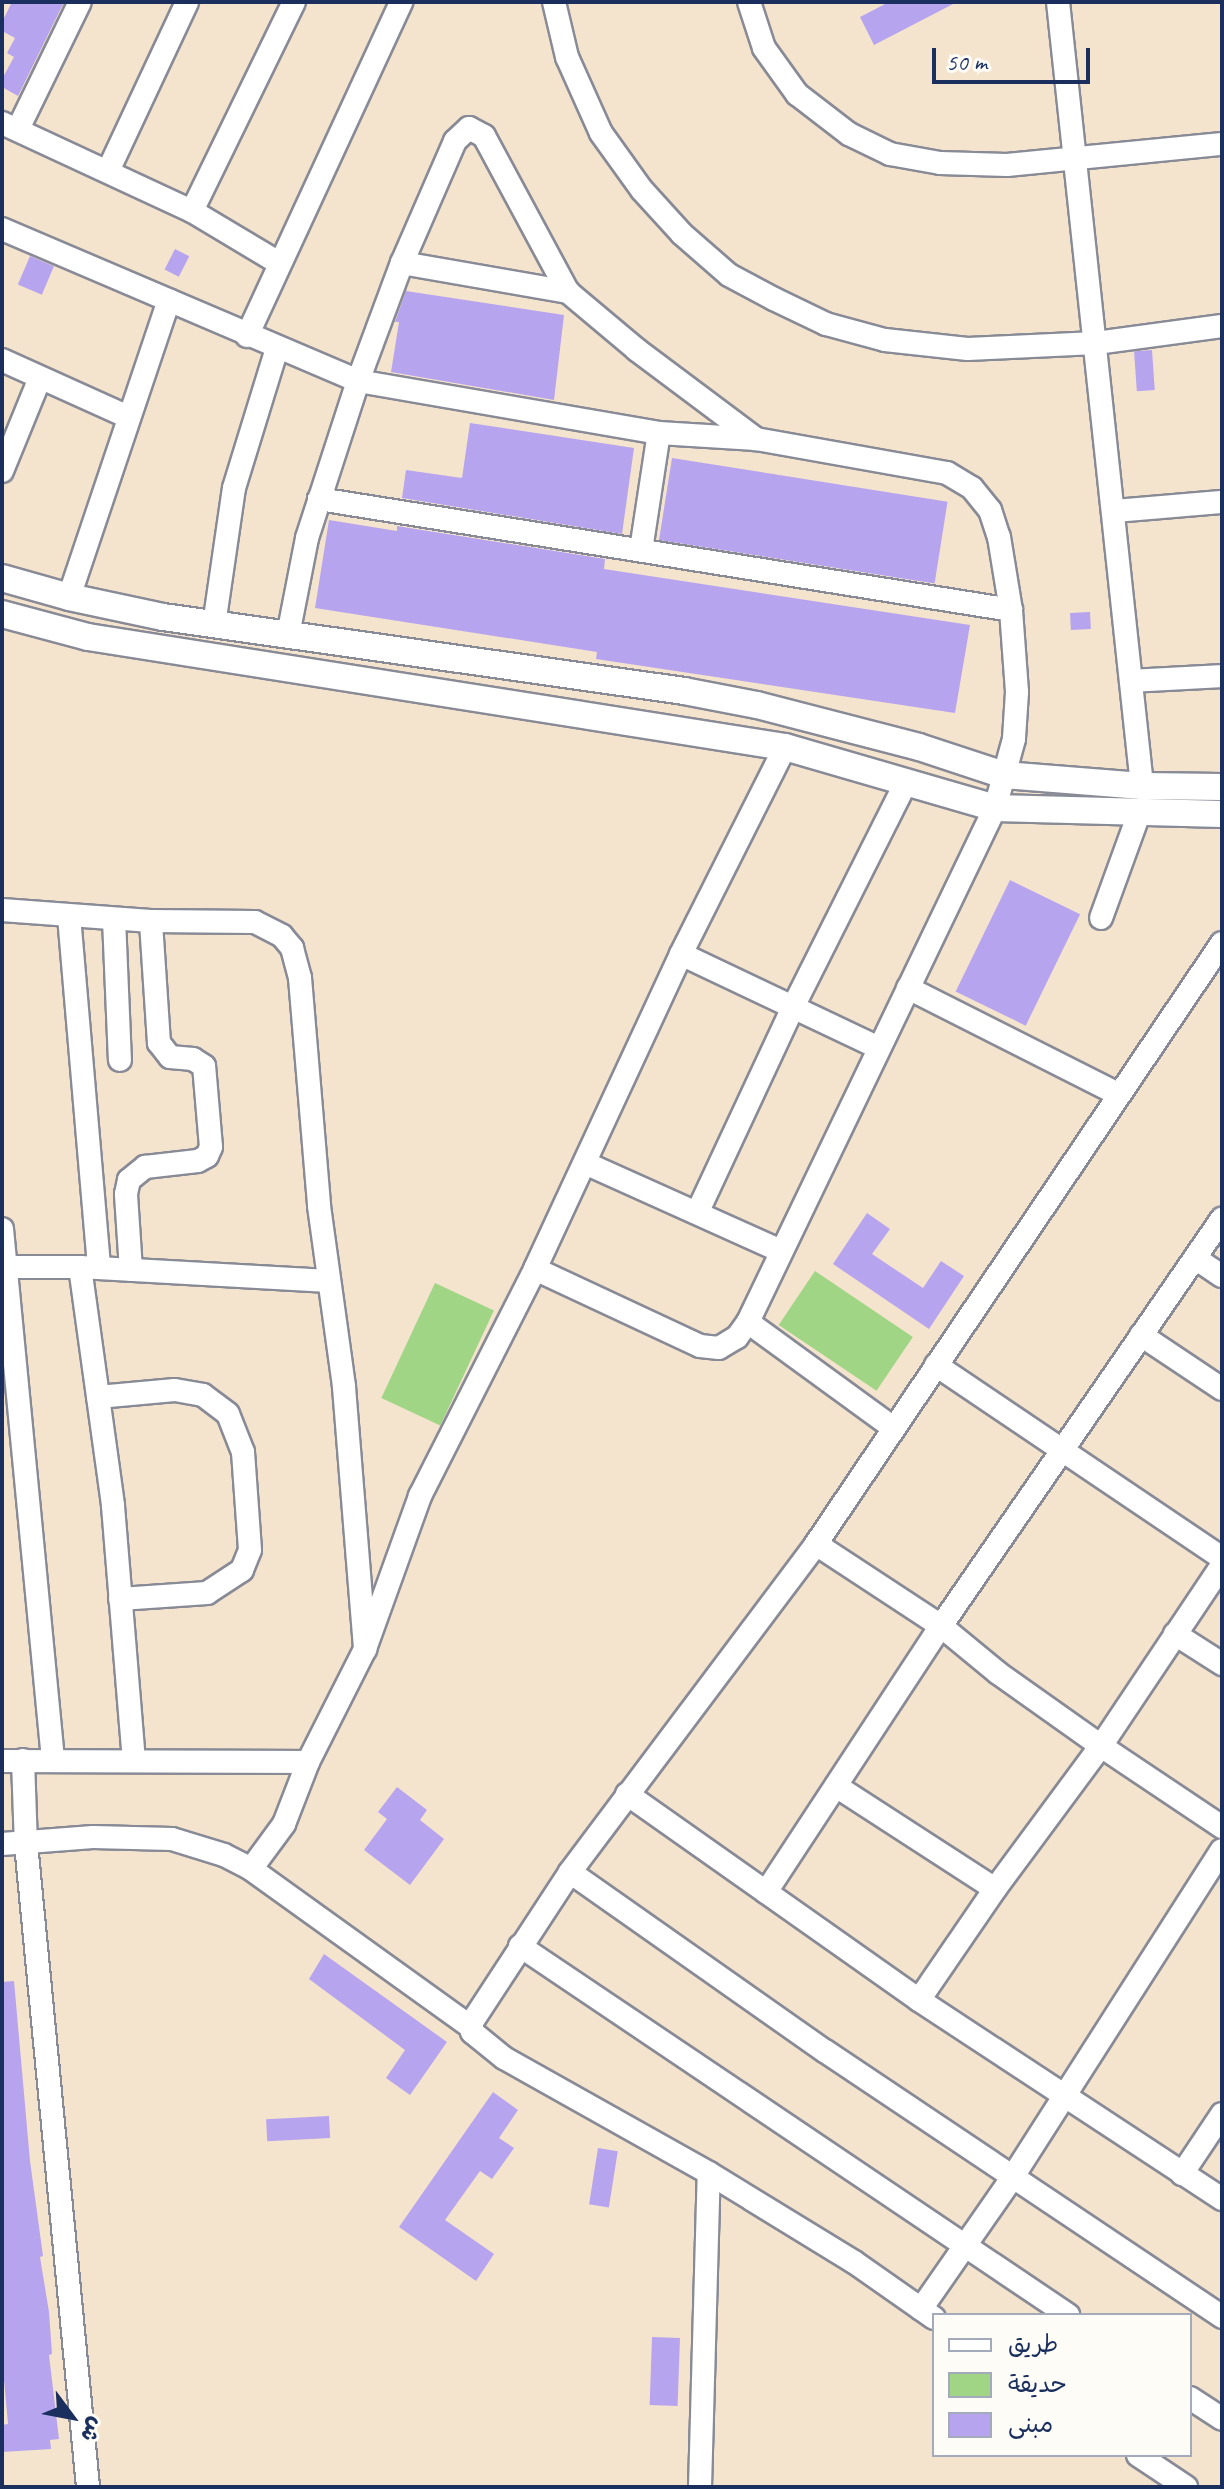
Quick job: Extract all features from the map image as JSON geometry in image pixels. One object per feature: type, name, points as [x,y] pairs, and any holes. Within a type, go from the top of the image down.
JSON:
[{"type":"main road","points":[[2,578],[69,597],[214,625],[684,691],[757,705],[906,743],[1004,775],[1222,814]]},
{"type":"main road","points":[[2,614],[88,637],[785,747],[995,808],[1141,799],[1222,787]]},
{"type":"street","points":[[80,2],[10,126],[192,211],[279,263]]},
{"type":"street","points":[[108,171],[187,2]]},
{"type":"street","points":[[192,211],[294,2]]},
{"type":"street","points":[[247,336],[401,2]]},
{"type":"street","points":[[554,2],[567,57],[601,133],[642,190],[682,234],[729,275],[826,324],[885,340],[968,349],[1096,343],[1222,326]]},
{"type":"street","points":[[749,2],[764,48],[797,94],[849,134],[890,154],[940,163],[1007,165],[1222,144]]},
{"type":"street","points":[[1058,2],[1114,511],[1141,799],[1101,918]]},
{"type":"street","points":[[288,635],[300,563],[358,381],[402,263],[458,134],[475,128],[484,136],[568,292],[628,343],[756,439]]},
{"type":"street","points":[[2,229],[358,381],[659,433],[756,439],[933,469],[960,479],[982,498],[995,523],[1011,610],[1017,692],[1014,739],[995,808],[748,1322],[737,1337],[719,1348],[700,1346],[535,1269]]},
{"type":"street","points":[[402,263],[568,292]]},
{"type":"street","points":[[69,597],[169,300]]},
{"type":"street","points":[[214,625],[234,488],[277,348]]},
{"type":"street","points":[[2,360],[128,417]]},
{"type":"street","points":[[2,471],[40,378]]},
{"type":"street","points":[[641,550],[659,433]]},
{"type":"street","points":[[319,499],[1011,610]]},
{"type":"street","points":[[1114,511],[1222,502]]},
{"type":"street","points":[[1131,681],[1222,676]]},
{"type":"street","points":[[251,1869],[284,1824],[308,1762],[365,1649],[420,1496],[535,1269],[681,954],[785,747]]},
{"type":"street","points":[[698,1211],[793,1007],[906,782]]},
{"type":"street","points":[[2,910],[151,921],[255,922],[269,927],[292,948],[300,978],[319,1206],[344,1387],[365,1649]]},
{"type":"street","points":[[69,916],[98,1397],[113,1506],[134,1759]]},
{"type":"street","points":[[114,919],[120,1060]]},
{"type":"street","points":[[131,1270],[126,1194],[129,1180],[145,1167],[203,1159],[211,1147],[204,1066],[193,1059],[170,1057],[159,1043],[151,921]]},
{"type":"street","points":[[471,2027],[477,2010],[570,1872],[816,1544],[892,1427],[1222,943]]},
{"type":"street","points":[[681,954],[879,1048]]},
{"type":"street","points":[[908,988],[1118,1094]]},
{"type":"street","points":[[585,1163],[698,1211],[781,1251]]},
{"type":"street","points":[[766,1892],[941,1626],[1222,1219]]},
{"type":"street","points":[[2,1229],[53,1760]]},
{"type":"street","points":[[1195,1258],[1222,1276]]},
{"type":"street","points":[[7,1267],[90,1267],[329,1281]]},
{"type":"street","points":[[748,1322],[892,1427]]},
{"type":"street","points":[[1141,1335],[1222,1389]]},
{"type":"street","points":[[936,1365],[1222,1558]]},
{"type":"street","points":[[98,1397],[175,1390],[203,1395],[228,1414],[243,1452],[250,1550],[242,1570],[207,1593],[120,1599]]},
{"type":"street","points":[[816,1544],[941,1626],[998,1673],[1222,1827]]},
{"type":"street","points":[[919,2000],[995,1889],[1101,1746],[1222,1565]]},
{"type":"street","points":[[1175,1634],[1222,1664]]},
{"type":"street","points":[[88,2487],[26,1844],[7,1759],[308,1762]]},
{"type":"street","points":[[836,1786],[995,1889]]},
{"type":"street","points":[[627,1794],[919,2000],[1065,2093],[1222,2199]]},
{"type":"street","points":[[2,1844],[93,1837],[172,1839],[224,1855],[251,1869],[471,2027],[485,2044],[504,2058],[709,2173],[854,2262],[927,2313],[966,2246],[1222,1850]]},
{"type":"street","points":[[570,1872],[1012,2178],[1222,2317]]},
{"type":"street","points":[[520,1946],[1065,2313]]},
{"type":"street","points":[[1182,2174],[1222,2114]]},
{"type":"street","points":[[700,2487],[709,2173]]},
{"type":"street","points":[[1192,2399],[1222,2419]]},
{"type":"street","points":[[1141,2457],[1186,2487]]},
{"type":"green space","points":[[815,1271],[913,1337],[876,1391],[779,1325]]},
{"type":"green space","points":[[435,1283],[494,1310],[440,1426],[381,1398]]},
{"type":"building","points":[[12,2],[64,2],[18,96],[2,87],[2,79],[14,57],[7,53],[15,38],[2,31],[2,22]]},
{"type":"building","points":[[889,2],[957,2],[874,45],[860,17]]},
{"type":"building","points":[[175,249],[189,256],[179,277],[165,269]]},
{"type":"building","points":[[30,256],[54,266],[42,295],[18,285]]},
{"type":"building","points":[[406,291],[564,315],[554,400],[391,372],[399,322],[395,322]]},
{"type":"building","points":[[1152,350],[1155,390],[1137,391],[1134,351]]},
{"type":"building","points":[[470,423],[634,448],[622,534],[402,498],[406,470],[462,478]]},
{"type":"building","points":[[672,458],[948,502],[935,584],[659,540]]},
{"type":"building","points":[[329,520],[397,531],[397,526],[605,559],[604,569],[970,625],[955,713],[596,659],[597,652],[315,608]]},
{"type":"building","points":[[1090,612],[1091,629],[1071,630],[1070,613]]},
{"type":"building","points":[[1010,880],[1080,914],[1026,1026],[956,991]]},
{"type":"building","points":[[867,1213],[890,1229],[872,1254],[923,1288],[941,1261],[964,1276],[929,1329],[833,1264]]},
{"type":"building","points":[[397,1787],[427,1810],[420,1820],[444,1839],[410,1885],[364,1850],[387,1819],[378,1812]]},
{"type":"building","points":[[324,1954],[447,2042],[410,2095],[386,2078],[405,2050],[309,1979]]},
{"type":"building","points":[[14,1981],[30,2161],[43,2256],[40,2257],[49,2312],[52,2354],[49,2355],[59,2439],[50,2440],[51,2449],[2,2452],[2,2425],[8,2424],[2,2358],[2,1982]]},
{"type":"building","points":[[493,2092],[518,2110],[499,2138],[514,2148],[492,2179],[480,2171],[445,2220],[494,2254],[476,2281],[399,2227]]},
{"type":"building","points":[[329,2116],[330,2138],[267,2141],[266,2119]]},
{"type":"building","points":[[598,2148],[618,2151],[609,2207],[589,2204]]},
{"type":"building","points":[[652,2337],[680,2338],[678,2406],[650,2405]]}]
